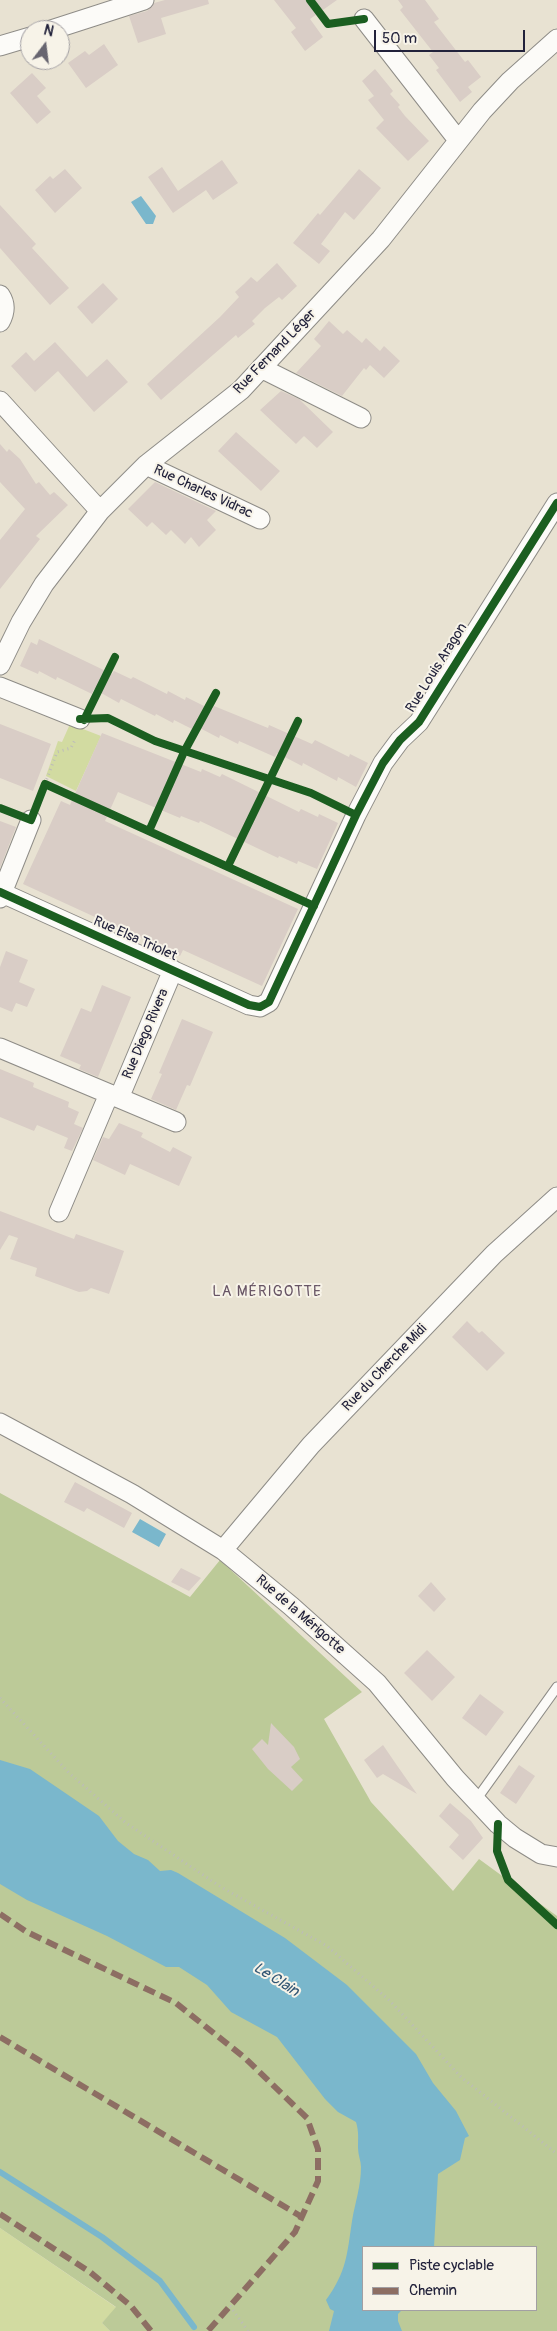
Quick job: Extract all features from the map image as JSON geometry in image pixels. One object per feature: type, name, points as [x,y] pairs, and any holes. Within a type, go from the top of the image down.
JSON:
[{"type":"street","points":[[70,24],[144,0]]},
{"type":"street","points":[[364,18],[458,140]]},
{"type":"street","name":"Rue Fernand Léger","points":[[0,665],[21,622],[44,584],[100,511],[146,465],[219,409],[261,368],[381,239],[458,140],[510,81],[557,39]]},
{"type":"street","points":[[0,46],[20,40]]},
{"type":"street","points":[[0,295],[5,306],[4,316],[0,322]]},
{"type":"street","points":[[261,368],[361,418]]},
{"type":"street","points":[[0,402],[100,511]]},
{"type":"street","name":"Rue Charles Vidrac","points":[[146,465],[260,519]]},
{"type":"street","name":"Rue Louis Aragon","points":[[260,1007],[269,1002],[273,995],[356,815],[389,753],[419,722],[557,503]]},
{"type":"street","points":[[0,688],[79,726]]},
{"type":"street","points":[[1,894],[31,820]]},
{"type":"street","name":"Rue Elsa Triolet","points":[[1,894],[249,1005],[260,1007]]},
{"type":"street","name":"Rue Diego Rivera","points":[[59,1212],[173,970]]},
{"type":"street","points":[[0,1048],[176,1122]]},
{"type":"street","name":"Rue du Cherche Midi","points":[[224,1550],[311,1444],[494,1254],[557,1197]]},
{"type":"street","name":"Rue de la Mérigotte","points":[[0,1423],[132,1494],[224,1550],[291,1606],[377,1683],[454,1778],[498,1824],[515,1838],[541,1854],[557,1857]]},
{"type":"lane","points":[[476,1800],[557,1687]]},
{"type":"path","points":[[45,784],[57,752],[71,748],[79,726]]},
{"type":"path","points":[[0,1698],[69,1774],[126,1823],[221,1887],[327,1946],[390,2002],[461,2077],[557,2154]]},
{"type":"path","points":[[230,2306],[248,2331]]},
{"type":"green space","points":[[70,724],[101,736],[76,791],[46,776],[58,741],[62,742]]},
{"type":"green space","points":[[0,1493],[190,1597],[220,1560],[362,1692],[324,1719],[371,1802],[453,1891],[479,1859],[557,1916],[557,2331],[110,2331],[102,2323],[116,2307],[0,2228]]},
{"type":"green space","points":[[0,2228],[117,2308],[102,2323],[110,2331],[0,2331]]},
{"type":"water","points":[[141,196],[156,216],[153,224],[146,224],[131,202]]},
{"type":"water","points":[[140,1519],[166,1534],[159,1547],[132,1532]]},
{"type":"water","name":"Le Clain","points":[[0,1760],[30,1769],[99,1816],[118,1841],[134,1854],[148,1860],[160,1871],[171,1870],[178,1873],[285,1938],[347,1985],[416,2054],[433,2083],[456,2111],[469,2136],[465,2138],[460,2160],[438,2174],[434,2246],[362,2246],[362,2311],[401,2311],[398,2314],[398,2321],[402,2331],[329,2331],[334,2311],[330,2309],[326,2300],[338,2280],[345,2262],[360,2181],[361,2165],[356,2122],[338,2112],[325,2099],[277,2037],[231,2012],[207,1985],[179,1967],[166,1967],[107,1936],[27,1900],[0,1884]]},
{"type":"building","points":[[165,0],[208,0],[209,4],[161,18],[166,34],[138,43],[129,16],[147,11],[154,3]]},
{"type":"building","points":[[274,0],[337,0],[310,19],[323,37],[305,51],[291,32],[296,28]]},
{"type":"building","points":[[398,0],[425,0],[439,19],[434,22],[465,62],[468,60],[481,77],[468,87],[472,92],[460,102],[436,70],[439,68],[429,55],[433,52],[400,10],[403,7]]},
{"type":"building","points":[[104,44],[118,65],[86,88],[70,66],[70,62],[85,51],[89,55]]},
{"type":"building","points":[[375,69],[393,91],[390,94],[400,105],[398,107],[429,141],[408,161],[376,128],[384,120],[368,100],[374,96],[362,81]]},
{"type":"building","points":[[32,73],[46,88],[37,96],[51,112],[37,124],[10,93]]},
{"type":"building","points":[[222,160],[238,183],[213,200],[206,190],[173,213],[148,177],[162,167],[178,191]]},
{"type":"building","points":[[65,169],[82,188],[55,213],[35,190],[50,176],[53,179]]},
{"type":"building","points":[[359,169],[381,188],[354,220],[345,212],[321,244],[330,251],[319,264],[293,243],[318,213],[320,215]]},
{"type":"building","points":[[0,205],[36,244],[32,248],[69,288],[50,305],[0,248]]},
{"type":"building","points":[[277,263],[297,286],[282,300],[279,297],[265,308],[252,321],[255,324],[238,338],[236,335],[161,400],[147,384],[220,317],[239,297],[235,292],[251,277],[257,282]]},
{"type":"building","points":[[103,283],[118,299],[92,324],[77,307]]},
{"type":"building","points":[[329,321],[343,334],[347,330],[362,343],[366,338],[380,351],[384,346],[400,361],[384,378],[370,365],[366,370],[364,368],[342,396],[296,373],[321,346],[314,339]]},
{"type":"building","points":[[55,342],[87,377],[107,359],[128,382],[94,412],[58,371],[35,392],[11,366],[26,352],[34,361]]},
{"type":"building","points":[[281,391],[299,399],[333,432],[317,448],[304,436],[296,444],[260,410]]},
{"type":"building","points":[[236,432],[280,471],[261,491],[218,451]]},
{"type":"building","points":[[0,444],[7,452],[9,449],[20,459],[36,484],[39,482],[50,495],[54,492],[68,505],[36,536],[40,539],[0,589],[0,540],[25,509],[0,482]]},
{"type":"building","points":[[155,482],[216,511],[207,520],[216,530],[199,547],[191,537],[185,544],[171,530],[166,535],[152,522],[147,527],[128,509]]},
{"type":"building","points":[[39,639],[112,674],[114,671],[131,679],[133,677],[167,694],[168,691],[185,700],[186,697],[212,710],[214,706],[268,728],[269,725],[312,744],[315,740],[349,757],[350,754],[368,763],[356,787],[338,777],[337,781],[303,763],[302,766],[277,753],[275,757],[239,741],[238,744],[220,735],[219,738],[194,725],[192,729],[174,720],[173,723],[121,699],[119,703],[94,689],[92,694],[57,677],[56,680],[39,671],[38,674],[20,666],[31,642],[37,645]]},
{"type":"building","points":[[0,724],[51,744],[33,791],[0,778]]},
{"type":"building","points":[[102,733],[201,772],[202,769],[220,777],[222,774],[299,812],[301,809],[318,817],[319,814],[338,823],[317,869],[298,861],[297,864],[279,856],[278,858],[200,821],[199,823],[181,816],[180,818],[118,792],[105,821],[298,909],[262,986],[183,950],[180,956],[23,884],[61,801],[70,805]]},
{"type":"building","points":[[0,821],[16,827],[0,868]]},
{"type":"building","points":[[6,951],[28,960],[19,982],[35,989],[27,1007],[16,1003],[12,1012],[0,1007],[0,967]]},
{"type":"building","points":[[102,985],[131,997],[98,1077],[79,1069],[81,1065],[60,1056],[81,1008],[91,1012]]},
{"type":"building","points":[[182,1019],[213,1032],[190,1086],[187,1085],[176,1110],[151,1099],[162,1074],[159,1073]]},
{"type":"building","points":[[0,1069],[34,1083],[33,1087],[69,1102],[68,1107],[79,1112],[74,1124],[83,1128],[72,1151],[64,1148],[68,1138],[37,1125],[34,1131],[0,1117]]},
{"type":"building","points":[[119,1123],[143,1133],[141,1137],[170,1152],[173,1147],[192,1157],[179,1186],[130,1164],[125,1175],[93,1160],[103,1137],[109,1139]]},
{"type":"building","points":[[0,1211],[74,1239],[76,1234],[124,1251],[109,1294],[91,1288],[87,1291],[79,1292],[35,1276],[37,1268],[10,1259],[18,1238],[9,1235],[0,1250]]},
{"type":"building","points":[[467,1321],[479,1333],[482,1331],[505,1353],[487,1371],[452,1337]]},
{"type":"building","points":[[75,1482],[132,1513],[124,1528],[87,1508],[84,1512],[64,1502]]},
{"type":"building","points":[[181,1568],[201,1578],[189,1591],[171,1582]]},
{"type":"building","points":[[431,1582],[446,1599],[434,1612],[418,1596]]},
{"type":"building","points":[[427,1650],[455,1677],[432,1701],[404,1673]]},
{"type":"building","points":[[480,1694],[504,1712],[486,1736],[462,1718]]},
{"type":"building","points":[[271,1723],[294,1747],[300,1759],[291,1767],[303,1780],[292,1791],[268,1769],[252,1749],[262,1739],[268,1745]]},
{"type":"building","points":[[383,1745],[417,1794],[383,1774],[377,1778],[364,1760]]},
{"type":"building","points":[[519,1765],[535,1776],[516,1804],[500,1793]]},
{"type":"building","points":[[450,1803],[471,1821],[483,1838],[463,1860],[449,1847],[459,1835],[439,1816]]},
{"type":"waterway","points":[[0,2172],[102,2237],[160,2281],[194,2327]]},
{"type":"marked path","points":[[0,1914],[27,1932],[176,2003],[245,2058],[307,2118],[318,2149],[318,2181],[295,2232],[208,2331]]},
{"type":"marked path","points":[[0,2037],[302,2217]]},
{"type":"marked path","points":[[0,2214],[90,2272],[131,2306],[151,2331]]},
{"type":"cycle path","points":[[310,0],[328,24],[364,19]]},
{"type":"cycle path","points":[[0,892],[249,1005],[260,1007],[269,1002],[356,815],[383,763],[400,740],[419,722],[557,503]]},
{"type":"cycle path","points":[[84,720],[115,657]]},
{"type":"cycle path","points":[[149,831],[184,752],[216,693]]},
{"type":"cycle path","points":[[80,719],[108,718],[155,741],[311,793],[356,815]]},
{"type":"cycle path","points":[[228,866],[298,721]]},
{"type":"cycle path","points":[[0,808],[31,820],[45,784],[314,906]]},
{"type":"cycle path","points":[[498,1824],[497,1851],[508,1880],[557,1925]]},
{"type":"district","name":"LA MÉRIGOTTE","points":[[267,1292]]}]
